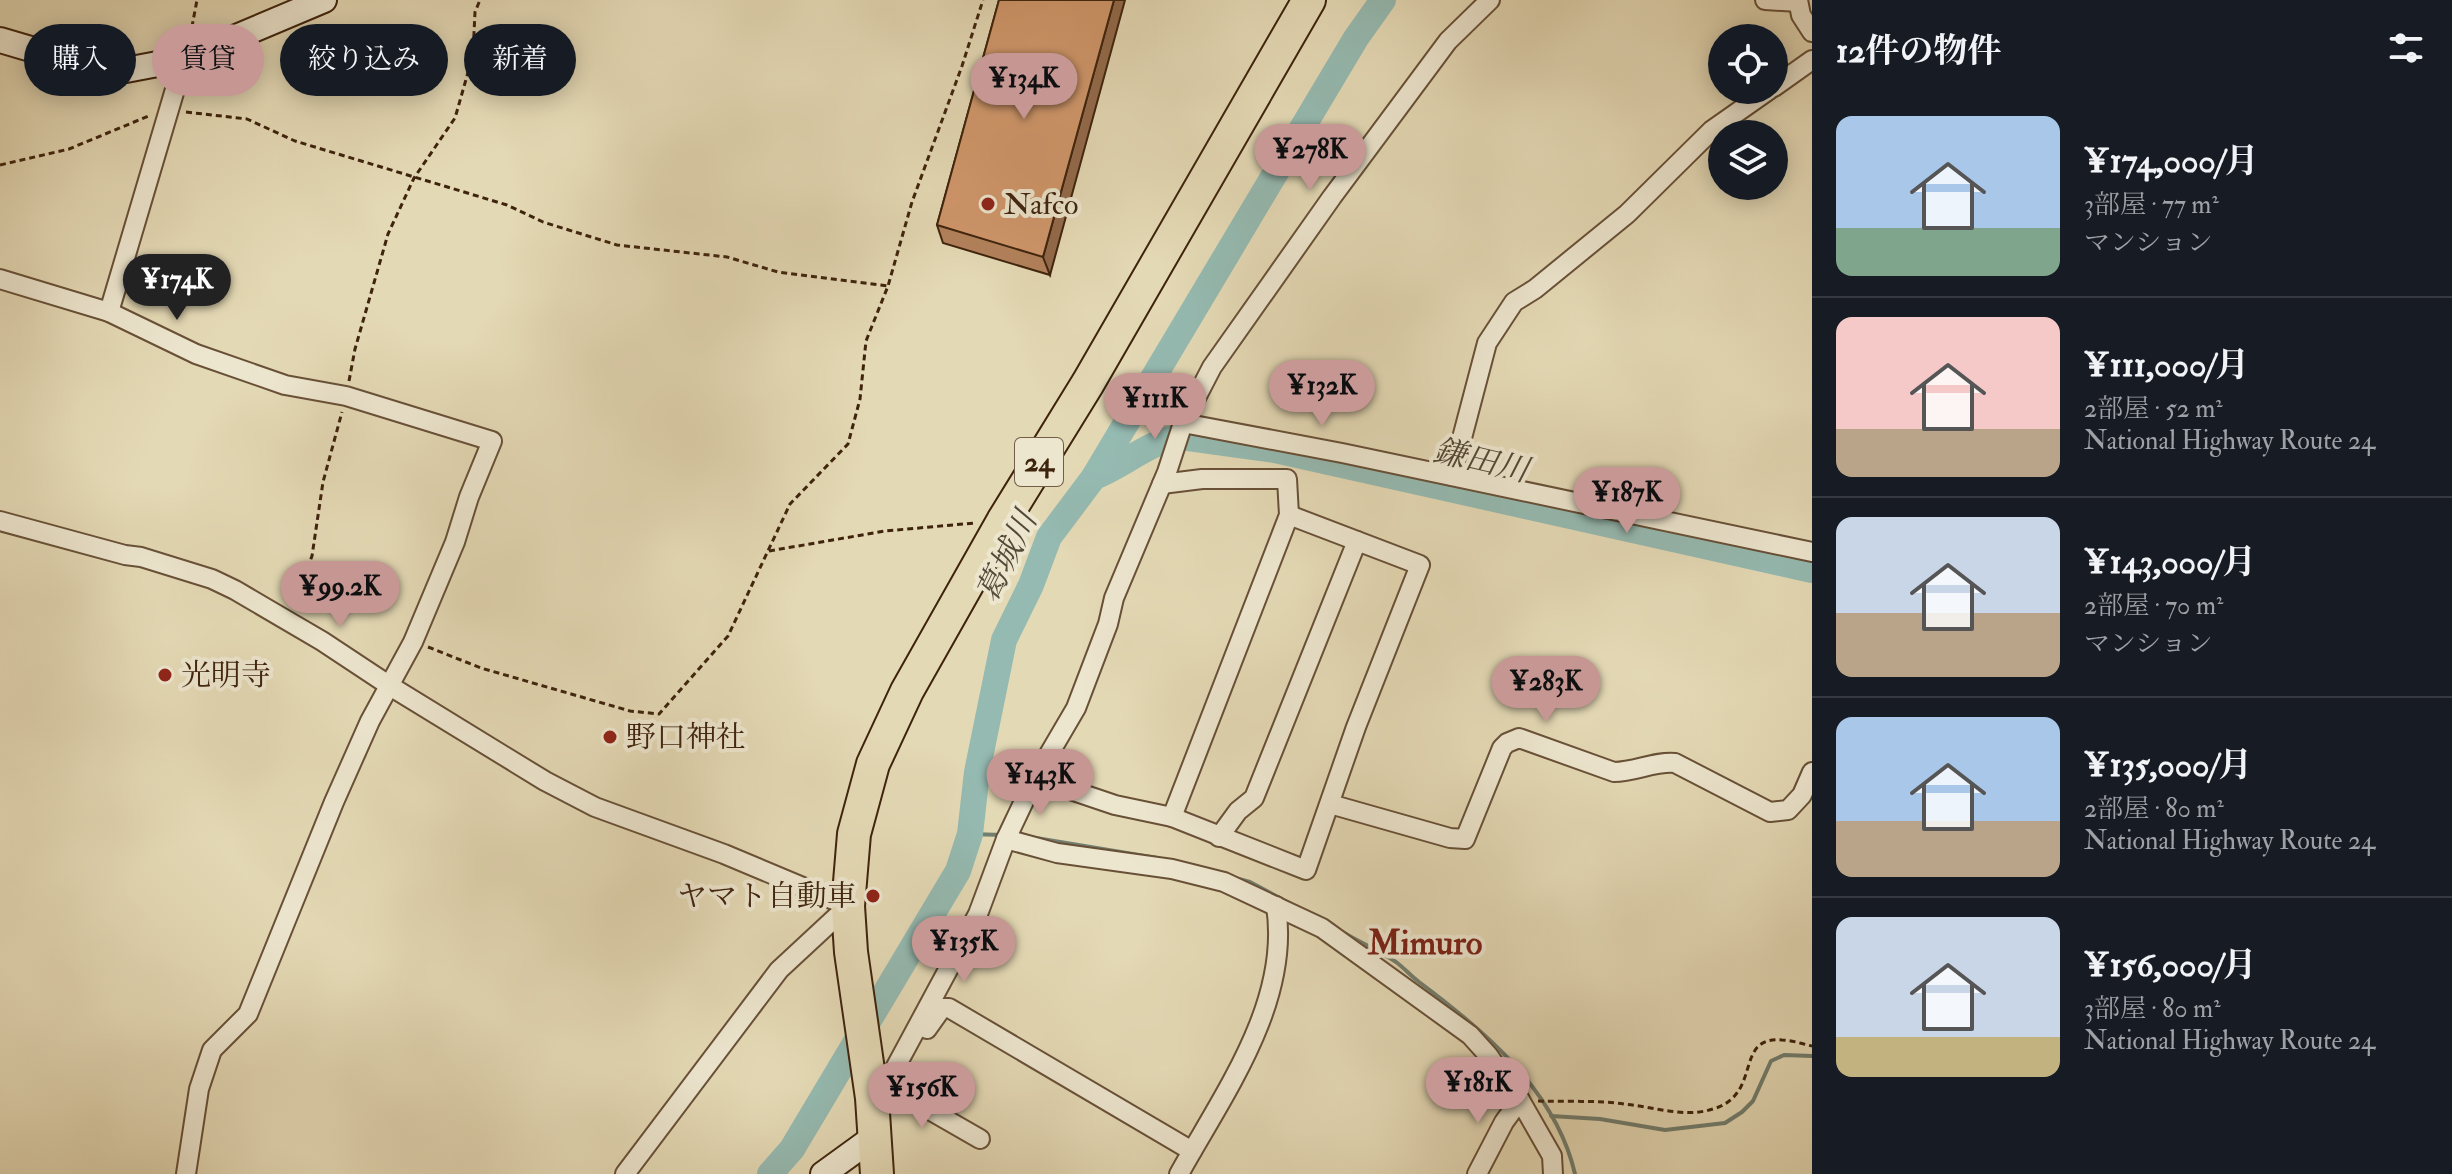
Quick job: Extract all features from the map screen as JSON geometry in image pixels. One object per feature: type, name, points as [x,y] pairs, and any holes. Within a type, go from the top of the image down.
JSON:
[{"type":"highway","name":"24","points":[[877,1174],[874,1137],[879,1086],[851,952],[848,906],[854,834],[873,764],[907,691],[1003,521],[1088,383],[1309,0]]},
{"type":"street","points":[[264,25],[324,0]]},
{"type":"street","points":[[879,1086],[978,914],[1006,839],[1035,778],[1076,708],[1108,624],[1114,598],[1164,478],[1183,423],[1212,367],[1332,197],[1448,41],[1490,0]]},
{"type":"street","points":[[1765,0],[1798,1],[1801,15],[1812,32]]},
{"type":"street","points":[[0,40],[85,65],[126,70],[152,65]]},
{"type":"street","points":[[1788,77],[1812,60]]},
{"type":"street","points":[[109,312],[174,96]]},
{"type":"street","points":[[1452,476],[1487,343],[1514,302],[1535,289],[1627,214],[1712,130],[1749,104]]},
{"type":"street","points":[[0,279],[109,312],[196,354],[285,385],[346,396],[492,441],[455,542],[413,642],[370,721],[334,802],[248,1014],[212,1050],[199,1089],[186,1174]]},
{"type":"street","points":[[1183,423],[1812,552]]},
{"type":"street","points":[[1164,478],[1287,479],[1289,515],[1172,817]]},
{"type":"street","points":[[1035,778],[1115,805],[1172,817],[1306,870],[1356,727],[1420,565],[1289,515]]},
{"type":"street","points":[[0,521],[141,557],[212,579],[322,641],[545,781],[595,807],[724,854],[848,906],[779,970],[625,1174]]},
{"type":"street","points":[[1219,837],[1238,811],[1254,798],[1357,541]]},
{"type":"street","points":[[1330,804],[1450,838],[1465,839],[1502,748],[1519,738],[1614,772],[1675,763],[1770,812],[1788,810],[1802,795],[1812,772]]},
{"type":"street","points":[[1006,839],[1057,853],[1172,869],[1224,882],[1322,928],[1470,1035],[1520,1100],[1552,1156],[1553,1174]]},
{"type":"street","points":[[1179,1174],[1260,1026],[1270,998],[1280,933],[1276,906]]},
{"type":"street","points":[[879,1086],[906,1065],[935,1016],[942,1008],[949,1008],[1192,1151]]},
{"type":"street","points":[[879,1086],[980,1139]]},
{"type":"street","points":[[1477,1174],[1504,1122],[1520,1100]]},
{"type":"street","points":[[823,1174],[874,1137]]},
{"type":"path","points":[[193,24],[197,0]]},
{"type":"path","points":[[265,609],[292,607],[312,556],[323,482],[355,349],[388,234],[414,178],[455,118],[473,55],[475,12],[480,0]]},
{"type":"path","points":[[413,642],[495,673],[630,711],[659,714],[728,636],[790,504],[848,444],[860,399],[866,341],[888,286],[912,202],[983,0]]},
{"type":"path","points":[[0,165],[69,149],[153,114],[170,111],[247,119],[295,141],[507,205],[543,222],[617,245],[727,257],[778,272],[888,286]]},
{"type":"path","points":[[769,551],[885,531],[1003,521]]},
{"type":"path","points":[[1520,1100],[1622,1103],[1689,1114],[1713,1110],[1731,1102],[1743,1086],[1752,1051],[1762,1043],[1780,1039],[1812,1046]]},
{"type":"building","points":[[999,0],[1114,0],[1043,257],[937,225]]},
{"type":"waterway","name":"葛城川","points":[[770,1174],[792,1149],[958,871],[970,834],[977,772],[1004,640],[1031,585],[1049,537],[1094,477],[1356,38],[1383,0]]},
{"type":"waterway","name":"鎌田川","points":[[1094,477],[1148,448],[1181,437],[1275,450],[1812,570]]},
{"type":"waterway","points":[[970,834],[1003,835]]},
{"type":"waterway","points":[[1024,836],[1157,858]]},
{"type":"waterway","points":[[1235,878],[1250,882],[1289,903]]},
{"type":"waterway","points":[[1342,932],[1396,962],[1469,1021],[1515,1065],[1552,1116],[1566,1144],[1575,1174]]},
{"type":"waterway","points":[[1551,1116],[1600,1119],[1665,1130],[1725,1123],[1753,1101],[1771,1061],[1784,1055],[1812,1056]]},
{"type":"place","name":"Nafco","points":[[988,204]]},
{"type":"place","name":"光明寺","points":[[165,675]]},
{"type":"place","name":"野口神社","points":[[610,737]]},
{"type":"place","name":"ヤマト自動車","points":[[873,896]]},
{"type":"district","name":"Mimuro","points":[[1425,943]]}]
